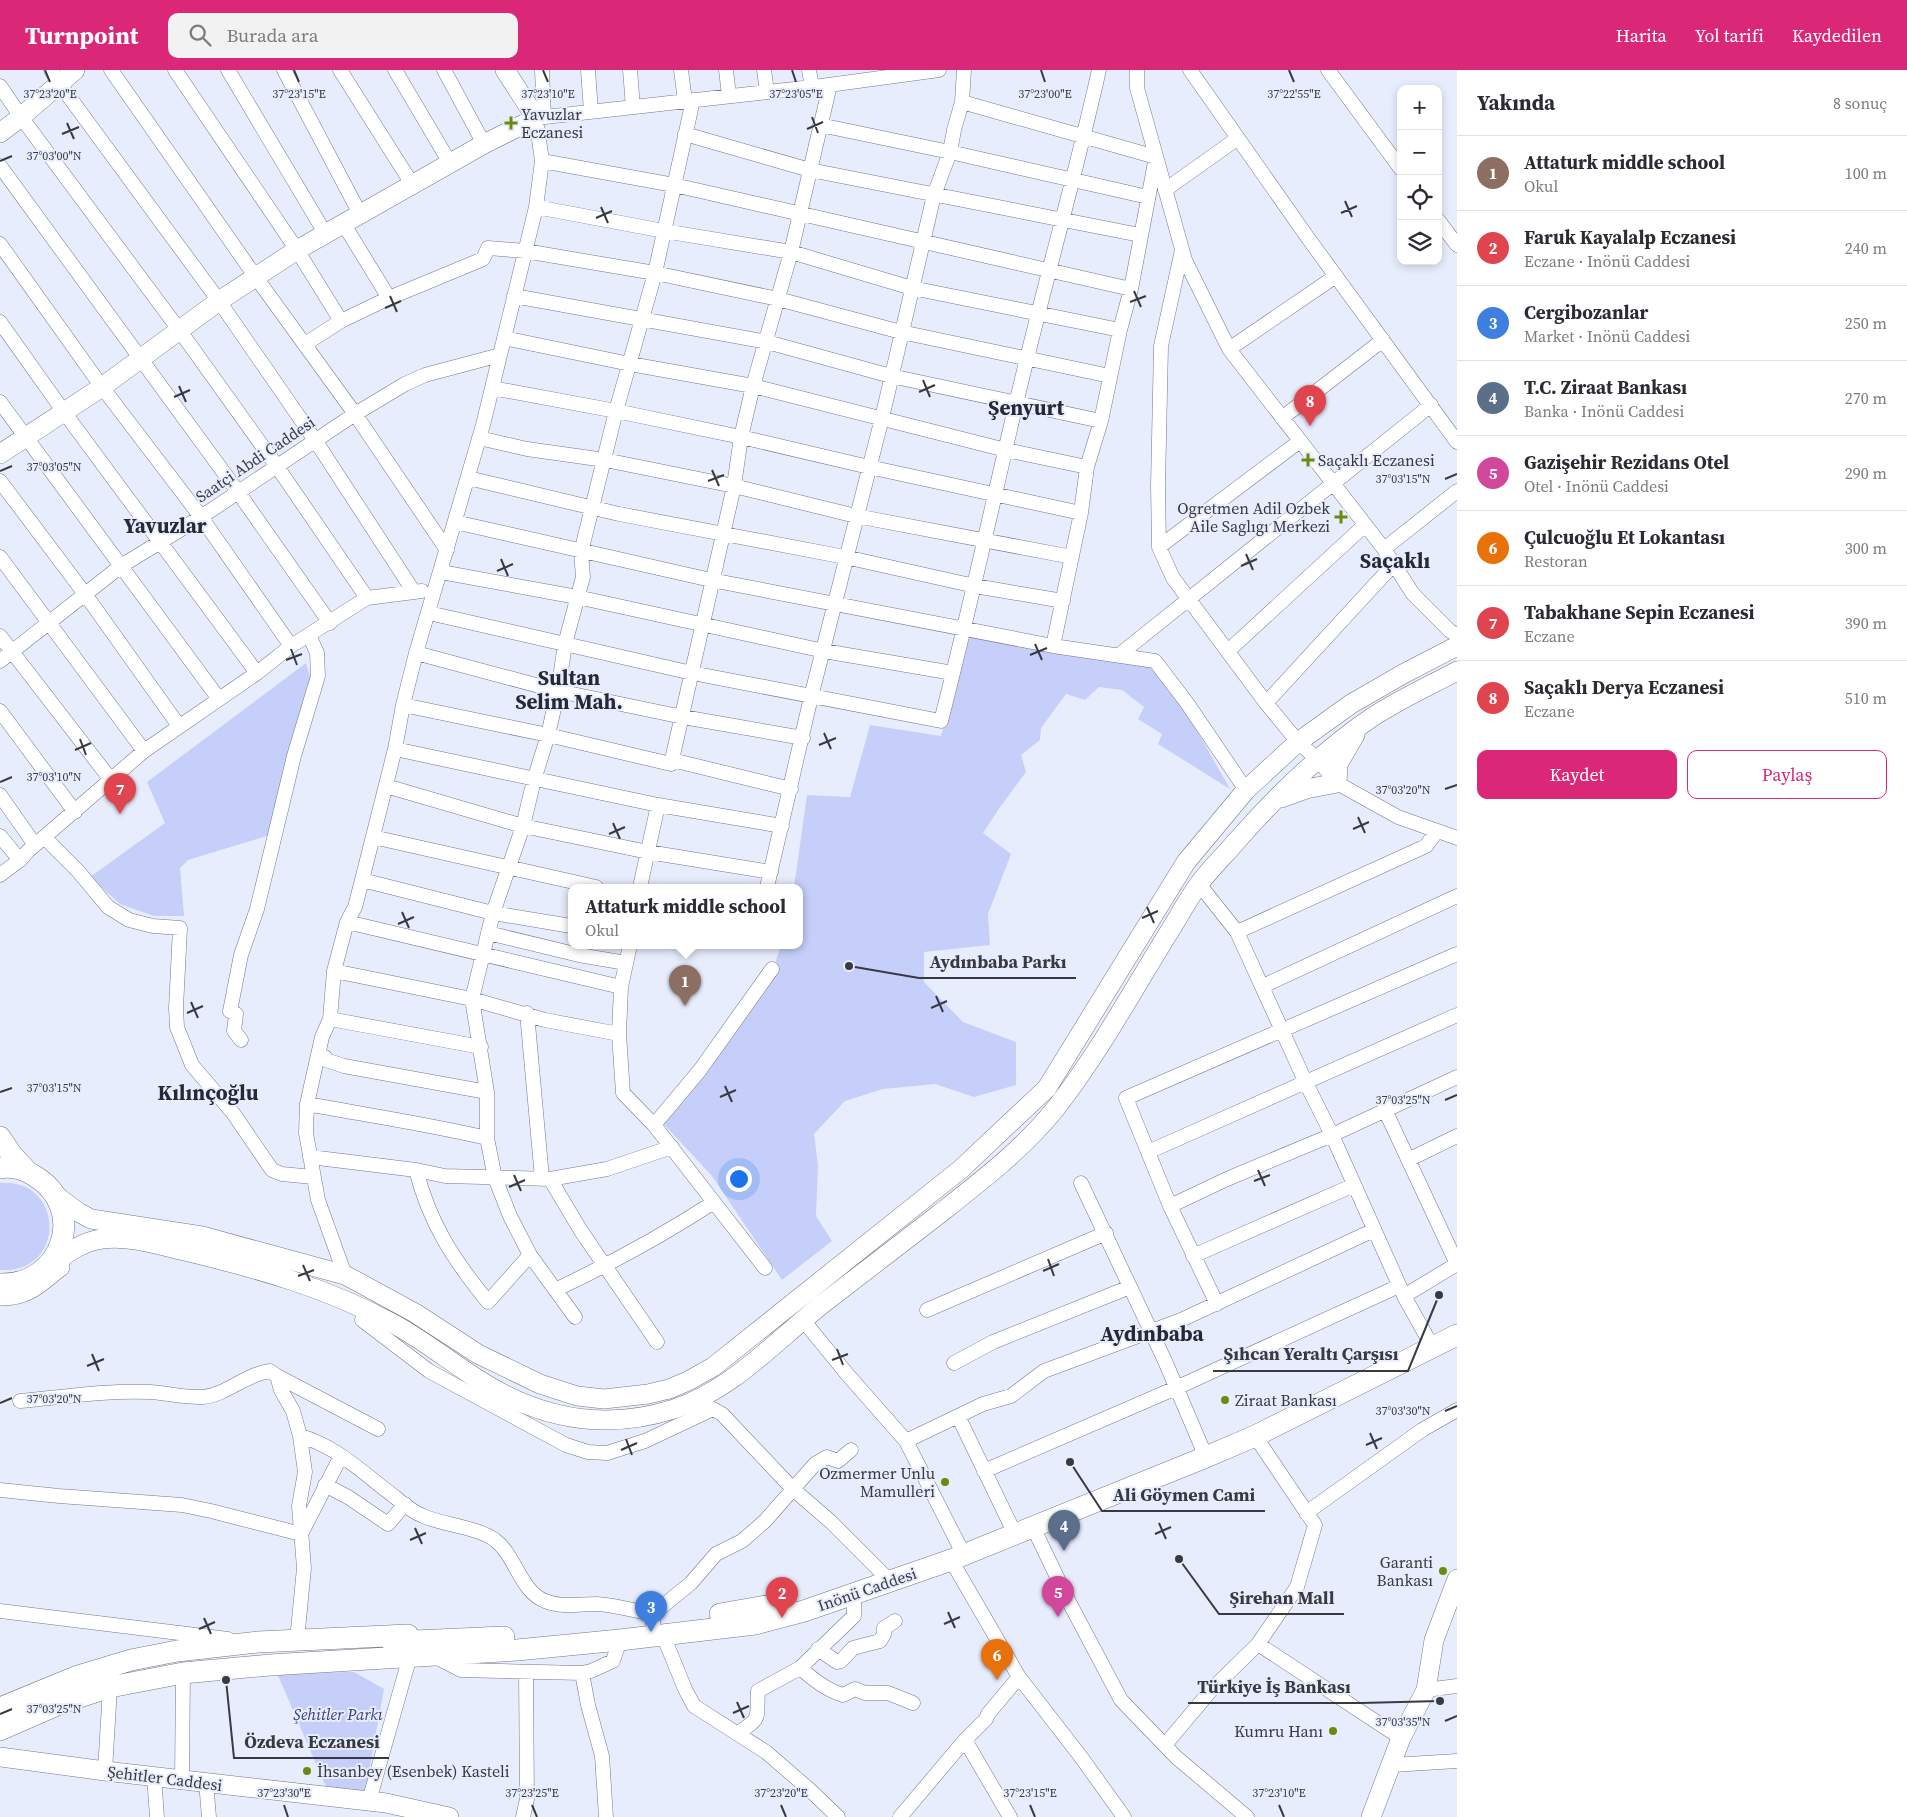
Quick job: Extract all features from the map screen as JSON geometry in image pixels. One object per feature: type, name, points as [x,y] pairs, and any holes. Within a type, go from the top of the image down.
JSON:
[{"type":"main road","points":[[0,132],[21,117],[55,76],[75,70]]},
{"type":"main road","points":[[0,454],[102,387],[255,276],[412,184],[484,144],[540,117],[505,70]]},
{"type":"main road","points":[[0,1137],[12,1155],[26,1170],[43,1180],[56,1195],[78,1212],[91,1219],[202,1236],[345,1275],[415,1313],[478,1354],[540,1384],[577,1396],[604,1399],[624,1398],[669,1389],[713,1367],[962,1170],[1047,1088],[1186,862],[1246,790],[1298,742],[1351,704],[1403,674],[1455,633]]},
{"type":"main road","points":[[0,1284],[13,1285],[32,1279],[76,1247],[98,1239],[117,1238],[157,1244],[243,1265],[336,1295],[393,1323],[482,1382],[517,1401],[547,1412],[603,1421],[627,1420],[679,1407],[707,1395],[731,1380],[803,1320],[977,1185],[1024,1145],[1057,1106],[1093,1056],[1199,884],[1275,800],[1317,759],[1374,716],[1457,671]]},
{"type":"main road","points":[[1275,800],[1306,789],[1337,783],[1338,764],[1361,726]]},
{"type":"main road","points":[[0,1168],[26,1170]]},
{"type":"main road","points":[[48,1267],[59,1251],[64,1232],[63,1213],[56,1195]]},
{"type":"main road","points":[[0,1296],[14,1295],[36,1287],[78,1254],[117,1238]]},
{"type":"main road","name":"Inönü Caddesi","points":[[470,1653],[620,1640],[656,1624],[756,1624],[854,1595],[957,1558],[1206,1458],[1255,1436],[1457,1335]]},
{"type":"main road","name":"Inönü Caddesi","points":[[513,1636],[606,1630],[738,1612],[870,1582],[950,1553],[957,1558]]},
{"type":"main road","points":[[1371,1817],[1402,1738],[1426,1690],[1434,1640],[1457,1580]]},
{"type":"main road","points":[[0,1708],[78,1676],[131,1660],[177,1651],[258,1642],[384,1636],[513,1636]]},
{"type":"main road","points":[[133,1675],[197,1664],[373,1644],[513,1636]]},
{"type":"main road","points":[[338,1648],[470,1653]]},
{"type":"main road","points":[[0,1730],[64,1702],[110,1687],[183,1672],[470,1653]]},
{"type":"main road","name":"Şehitler Caddesi","points":[[0,1757],[206,1782],[449,1817]]},
{"type":"street","points":[[111,70],[255,276],[355,414],[447,550]]},
{"type":"street","points":[[175,70],[297,250],[341,321]]},
{"type":"street","points":[[228,70],[326,233]]},
{"type":"street","points":[[284,70],[360,214]]},
{"type":"street","points":[[340,70],[412,184]]},
{"type":"street","points":[[395,70],[450,163]]},
{"type":"street","points":[[444,70],[484,144]]},
{"type":"street","points":[[345,1275],[318,1200],[306,1133],[307,1104],[319,1059],[322,1037],[330,1019],[334,971],[347,922],[355,907],[395,749],[403,705],[416,653],[479,438],[536,207],[542,161],[540,117],[542,70]]},
{"type":"street","points":[[588,70],[591,112]]},
{"type":"street","points":[[630,70],[633,107]]},
{"type":"street","points":[[575,1317],[530,1254],[510,1216],[494,1178],[487,1138],[487,1092],[472,999],[493,913],[523,826],[534,780],[548,735],[558,691],[565,644],[583,577],[582,552],[616,411],[655,273],[685,134],[689,101],[681,70]]},
{"type":"street","points":[[726,70],[728,96]]},
{"type":"street","points":[[764,70],[767,92]]},
{"type":"street","points":[[809,70],[812,87]]},
{"type":"street","points":[[540,117],[830,85],[863,75],[939,70]]},
{"type":"street","points":[[769,884],[811,697],[824,651],[845,557],[882,418],[934,195],[950,152],[962,102],[964,70]]},
{"type":"street","points":[[429,613],[692,673],[941,721],[965,629],[1048,271],[1099,70]]},
{"type":"street","points":[[1137,70],[1137,88],[1185,260],[1229,348],[1384,549],[1413,594],[1455,633]]},
{"type":"street","points":[[1190,70],[1336,276],[1457,442]]},
{"type":"street","points":[[1328,70],[1397,163]]},
{"type":"street","points":[[55,76],[219,301],[315,440],[414,592]]},
{"type":"street","points":[[403,705],[548,735],[671,764],[683,717],[711,580],[734,486],[741,437],[753,386],[791,252],[830,85]]},
{"type":"street","points":[[0,86],[180,331],[276,465],[367,598]]},
{"type":"street","points":[[962,102],[1084,135],[1156,157]]},
{"type":"street","points":[[820,124],[1148,197]]},
{"type":"street","points":[[685,134],[810,170],[1140,235]]},
{"type":"street","points":[[1166,190],[1238,138]]},
{"type":"street","points":[[1053,646],[1081,513],[1087,467],[1100,421],[1131,289],[1156,157]]},
{"type":"street","points":[[542,161],[674,184],[1131,289]]},
{"type":"street","points":[[0,166],[238,492],[330,623]]},
{"type":"street","points":[[536,207],[791,252],[912,288],[1120,330]]},
{"type":"street","points":[[343,223],[389,298]]},
{"type":"street","points":[[1442,225],[1457,245]]},
{"type":"street","points":[[0,244],[102,387],[201,516],[291,646]]},
{"type":"street","points":[[305,344],[341,321],[389,298],[483,259],[488,248],[525,251],[655,273],[778,299],[901,332],[1110,376]]},
{"type":"street","points":[[1182,250],[1161,346],[1158,486],[1159,547],[1173,578],[1266,703],[1298,742],[1317,759],[1337,783],[1398,816],[1457,838]]},
{"type":"street","points":[[1229,348],[1336,276]]},
{"type":"street","points":[[514,296],[767,342],[891,376],[1100,421]]},
{"type":"street","points":[[0,322],[64,412],[257,672]]},
{"type":"street","points":[[504,338],[630,364],[753,386],[1006,450],[1087,467]]},
{"type":"street","points":[[1282,418],[1383,340]]},
{"type":"street","name":"Saatçi Abdi Caddesi","points":[[0,661],[121,566],[238,492],[355,414],[405,384],[425,375],[500,355]]},
{"type":"street","points":[[492,388],[741,437],[868,467],[1081,513]]},
{"type":"street","points":[[0,402],[219,699]]},
{"type":"street","points":[[1119,655],[1431,405]]},
{"type":"street","points":[[479,438],[527,449],[605,460],[734,486],[856,516],[1072,557]]},
{"type":"street","points":[[1159,547],[1300,441]]},
{"type":"street","points":[[468,478],[593,508],[845,557],[975,586],[1063,600]]},
{"type":"street","points":[[0,481],[85,594],[179,726]]},
{"type":"street","points":[[1384,549],[1457,491]]},
{"type":"street","points":[[455,522],[711,580],[1053,646],[1155,661],[1187,703],[1246,790]]},
{"type":"street","points":[[1228,651],[1365,525]]},
{"type":"street","points":[[0,557],[144,751]]},
{"type":"street","points":[[1266,703],[1394,564]]},
{"type":"street","points":[[441,572],[577,597],[824,651],[954,673]]},
{"type":"street","points":[[0,875],[20,860],[144,751],[291,646],[367,598],[436,589]]},
{"type":"street","points":[[241,1040],[234,1031],[236,1014],[230,1011],[241,955],[257,909],[294,756],[318,676],[317,653],[309,635]]},
{"type":"street","points":[[0,636],[111,780]]},
{"type":"street","points":[[416,653],[558,691],[683,717],[803,738]]},
{"type":"street","points":[[0,711],[75,812]]},
{"type":"street","points":[[395,749],[658,805],[782,826]]},
{"type":"street","points":[[672,760],[791,789]]},
{"type":"street","points":[[386,786],[523,826],[648,852],[771,872]]},
{"type":"street","points":[[0,795],[40,841],[78,871],[108,907],[129,920],[153,926],[180,928],[176,1008],[177,1027],[192,1065],[234,1113],[272,1170],[282,1174],[314,1177]]},
{"type":"street","points":[[641,884],[658,805]]},
{"type":"street","points":[[1237,932],[1426,846],[1437,831]]},
{"type":"street","points":[[0,836],[20,860]]},
{"type":"street","points":[[373,836],[508,869],[581,884]]},
{"type":"street","points":[[362,880],[493,913],[568,926]]},
{"type":"street","points":[[1199,884],[1237,932],[1306,1083],[1332,1135],[1401,1291],[1433,1348]]},
{"type":"street","points":[[1263,986],[1457,896]]},
{"type":"street","points":[[347,922],[622,987]]},
{"type":"street","points":[[488,933],[579,955],[626,963]]},
{"type":"street","points":[[629,949],[622,987],[619,1034],[623,1093],[654,1124],[765,1268]]},
{"type":"street","points":[[1217,1304],[1170,1206],[1126,1098],[1457,954]]},
{"type":"street","points":[[654,1124],[700,1070],[772,969]]},
{"type":"street","points":[[334,971],[472,999],[527,1013],[545,1020],[619,1034]]},
{"type":"street","points":[[527,1013],[546,1179],[657,1342]]},
{"type":"street","points":[[1148,1152],[1457,1015]]},
{"type":"street","points":[[330,1019],[481,1046]]},
{"type":"street","points":[[319,1059],[325,1057],[326,1060],[344,1066],[487,1092]]},
{"type":"street","points":[[1170,1206],[1227,1179],[1332,1135],[1457,1077]]},
{"type":"street","points":[[307,1104],[449,1129],[487,1138]]},
{"type":"street","points":[[984,1471],[1401,1291],[1457,1264],[1386,1110]]},
{"type":"street","points":[[1408,1160],[1457,1136]]},
{"type":"street","points":[[310,1157],[416,1170],[445,1176],[546,1179],[607,1169],[672,1147]]},
{"type":"street","points":[[416,1170],[422,1195],[436,1228],[463,1271],[488,1302],[530,1254]]},
{"type":"street","points":[[1081,1184],[1151,1330],[1206,1458]]},
{"type":"street","points":[[1193,1256],[1354,1185]]},
{"type":"street","points":[[555,1290],[668,1232],[714,1202]]},
{"type":"street","points":[[906,1441],[983,1404],[1011,1396],[1044,1371],[1181,1320],[1374,1230]]},
{"type":"street","points":[[927,1310],[1106,1233]]},
{"type":"street","points":[[954,1363],[993,1342],[1130,1287]]},
{"type":"street","points":[[362,1320],[433,1373],[566,1446],[588,1452],[607,1453],[645,1442],[713,1409],[722,1414],[793,1489],[831,1522],[885,1576]]},
{"type":"street","points":[[803,1320],[846,1374],[906,1441],[957,1558],[1019,1677],[1081,1757],[1124,1817]]},
{"type":"street","points":[[20,1401],[106,1393],[150,1392],[176,1396],[204,1397],[228,1388],[257,1373],[270,1371],[378,1429]]},
{"type":"street","points":[[277,1376],[281,1390],[293,1411],[300,1436],[306,1472],[299,1506],[304,1568],[297,1640]]},
{"type":"street","points":[[1306,1513],[1422,1430],[1457,1410]]},
{"type":"street","points":[[958,1416],[984,1471],[1068,1600],[1121,1700],[1176,1757],[1247,1817]]},
{"type":"street","points":[[300,1436],[317,1441],[341,1456],[404,1504],[423,1516],[471,1530],[495,1540],[512,1560],[532,1593],[545,1601],[566,1606],[598,1604],[656,1624],[694,1706],[766,1752],[838,1817]]},
{"type":"street","points":[[1165,1745],[1212,1689],[1258,1644],[1297,1587],[1315,1525],[1255,1436]]},
{"type":"street","points":[[656,1624],[716,1554],[742,1541],[765,1521],[815,1464],[827,1457],[838,1461],[851,1450]]},
{"type":"street","points":[[301,1534],[341,1456]]},
{"type":"street","points":[[325,1485],[348,1496],[388,1524],[404,1504]]},
{"type":"street","points":[[0,1490],[182,1505],[301,1534]]},
{"type":"street","points":[[738,1733],[753,1723],[759,1715],[758,1691],[800,1668],[854,1616],[854,1595]]},
{"type":"street","points":[[0,1612],[258,1642]]},
{"type":"street","points":[[818,1649],[830,1659],[837,1662],[841,1661],[853,1648],[880,1640],[884,1634],[884,1628],[895,1621]]},
{"type":"street","points":[[431,1655],[461,1670],[582,1673],[613,1661],[620,1640]]},
{"type":"street","points":[[1258,1644],[1402,1738]]},
{"type":"street","points":[[382,1807],[410,1656]]},
{"type":"street","points":[[800,1668],[836,1693],[843,1695],[855,1689],[865,1693],[888,1693],[913,1704]]},
{"type":"street","points":[[182,1780],[183,1672]]},
{"type":"street","points":[[523,1817],[527,1799],[526,1673]]},
{"type":"street","points":[[582,1673],[588,1705],[602,1756],[606,1817]]},
{"type":"street","points":[[900,1817],[965,1740],[986,1719],[988,1714],[1019,1677]]},
{"type":"street","points":[[1426,1690],[1457,1686]]},
{"type":"street","points":[[105,1771],[110,1687]]},
{"type":"street","points":[[965,1740],[1010,1817]]},
{"type":"street","points":[[1392,1765],[1457,1761]]},
{"type":"street","points":[[154,1776],[157,1817]]},
{"type":"street","points":[[206,1782],[209,1817]]},
{"type":"green space","points":[[970,636],[1153,668],[1184,708],[1230,789],[1158,744],[1162,734],[1138,719],[1144,707],[1122,690],[1099,687],[1085,700],[1066,694],[1041,728],[1040,740],[1021,755],[1026,772],[983,833],[1011,854],[988,914],[990,945],[924,952],[924,982],[963,1022],[1016,1042],[1016,1085],[974,1097],[935,1084],[883,1089],[845,1101],[814,1134],[818,1166],[816,1216],[832,1241],[782,1280],[712,1176],[661,1121],[698,1082],[766,991],[780,949],[803,949],[803,884],[794,884],[807,795],[850,797],[870,725],[941,736]]},
{"type":"green space","points":[[306,663],[311,680],[270,835],[188,860],[180,868],[184,916],[154,916],[120,904],[90,877],[165,823],[147,782]]},
{"type":"green space","points":[[0,1183],[21,1185],[37,1195],[46,1209],[50,1226],[47,1243],[37,1257],[22,1267],[0,1270]]},
{"type":"green space","name":"Şehitler Parkı","points":[[354,1672],[384,1689],[365,1793],[329,1794],[277,1673]]},
{"type":"place","name":"Yavuzlar Eczanesi","points":[[511,123]]},
{"type":"place","name":"Saçaklı Derya Eczanesi","points":[[1310,426]]},
{"type":"place","name":"Saçaklı Eczanesi","points":[[1308,460]]},
{"type":"place","name":"Ogretmen Adil Ozbek Aile Saglıgı Merkezi","points":[[1341,517]]},
{"type":"place","name":"Tabakhane Sepin Eczanesi","points":[[120,814]]},
{"type":"place","name":"Aydınbaba Parkı","points":[[849,966]]},
{"type":"place","name":"Attaturk middle school","points":[[685,1006]]},
{"type":"place","name":"Şıhcan Yeraltı Çarşısı","points":[[1439,1295]]},
{"type":"place","name":"Ziraat Bankası","points":[[1225,1400]]},
{"type":"place","name":"Ali Göymen Cami","points":[[1070,1462]]},
{"type":"place","name":"Ozmermer Unlu Mamulleri","points":[[945,1482]]},
{"type":"place","name":"T.C. Ziraat Bankası","points":[[1064,1551]]},
{"type":"place","name":"Şirehan Mall","points":[[1179,1559]]},
{"type":"place","name":"Garanti Bankası","points":[[1443,1571]]},
{"type":"place","name":"Gazişehir Rezidans Otel","points":[[1058,1617]]},
{"type":"place","name":"Faruk Kayalalp Eczanesi","points":[[782,1618]]},
{"type":"place","name":"Cergibozanlar","points":[[651,1632]]},
{"type":"place","name":"Özdeva Eczanesi","points":[[226,1680]]},
{"type":"place","name":"Çulcuoğlu Et Lokantası","points":[[997,1680]]},
{"type":"place","name":"Türkiye İş Bankası","points":[[1440,1701]]},
{"type":"place","name":"Kumru Hanı","points":[[1333,1731]]},
{"type":"place","name":"İhsanbey (Esenbek) Kasteli","points":[[307,1771]]},
{"type":"district","name":"Şenyurt","points":[[1026,407]]},
{"type":"district","name":"Yavuzlar","points":[[165,525]]},
{"type":"district","name":"Saçaklı","points":[[1395,560]]},
{"type":"district","name":"Sultan Selim Mah.","points":[[569,689]]},
{"type":"district","name":"Kılınçoğlu","points":[[208,1092]]},
{"type":"district","name":"Aydınbaba","points":[[1152,1333]]}]
